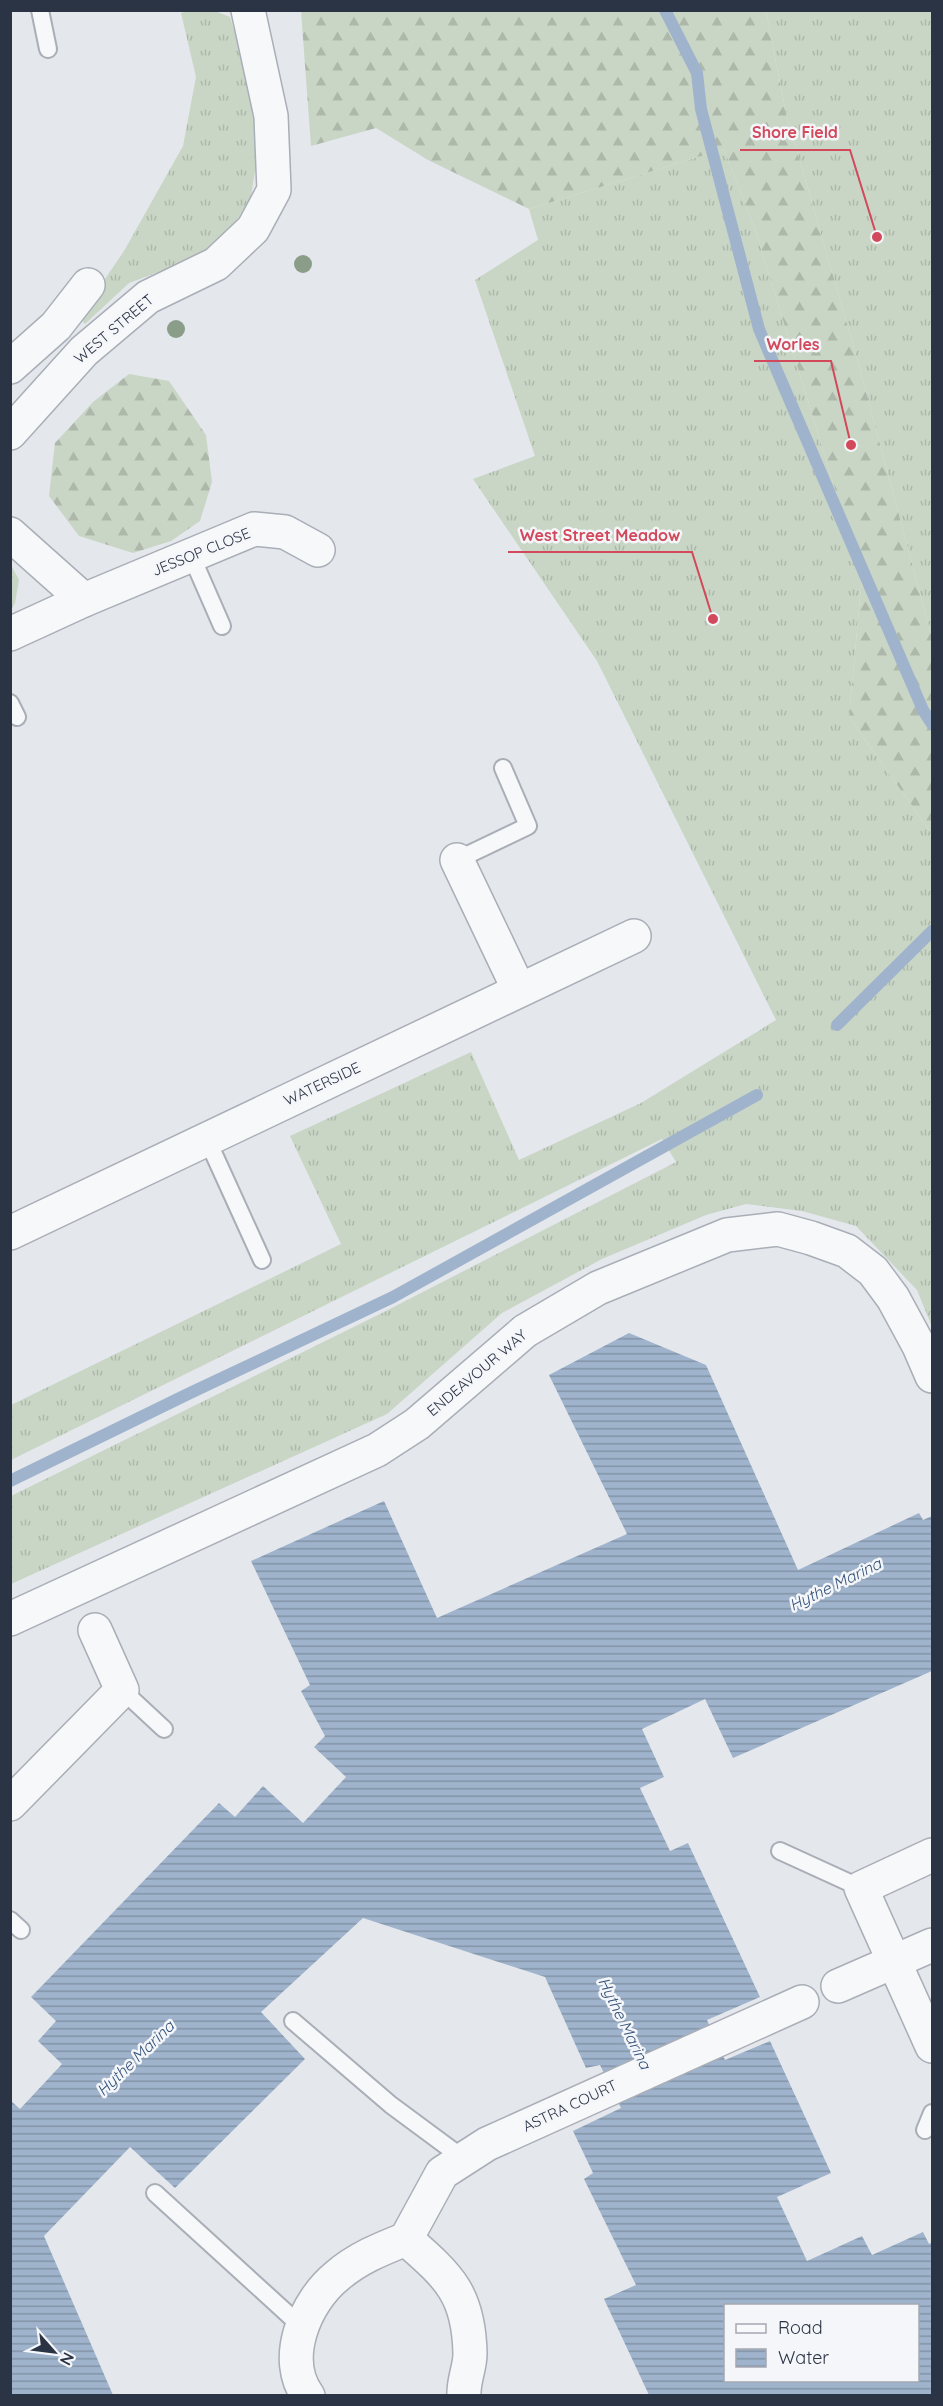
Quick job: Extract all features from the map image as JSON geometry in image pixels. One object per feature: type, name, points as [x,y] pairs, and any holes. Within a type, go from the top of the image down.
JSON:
[{"type":"street","name":"WEST STREET","points":[[10,433],[84,351],[148,297],[216,264],[253,229],[274,189],[271,116],[248,10]]},
{"type":"street","points":[[10,367],[56,326],[88,285]]},
{"type":"street","name":"JESSOP CLOSE","points":[[10,634],[84,600],[254,529],[285,532],[318,550]]},
{"type":"street","points":[[10,534],[84,600]]},
{"type":"street","points":[[457,860],[519,990]]},
{"type":"street","name":"WATERSIDE","points":[[10,1233],[634,936]]},
{"type":"street","name":"ENDEAVOUR WAY","points":[[10,1619],[377,1450],[417,1424],[525,1331],[598,1288],[727,1236],[778,1229],[847,1251],[873,1271],[893,1298],[933,1376]]},
{"type":"street","points":[[14,1790],[122,1690],[95,1630]]},
{"type":"street","points":[[933,1855],[861,1888],[933,2046]]},
{"type":"street","points":[[838,1986],[933,1945]]},
{"type":"street","name":"ASTRA COURT","points":[[406,2239],[442,2173],[487,2144],[802,2002]]},
{"type":"street","points":[[308,2396],[295,2368],[302,2327],[313,2305],[335,2277],[369,2253],[406,2239],[442,2271],[458,2293],[466,2321],[470,2355],[464,2396]]},
{"type":"lane","points":[[40,10],[48,48]]},
{"type":"lane","points":[[191,555],[222,626]]},
{"type":"lane","points":[[457,860],[528,826],[503,768]]},
{"type":"lane","points":[[207,1139],[262,1260]]},
{"type":"lane","points":[[122,1690],[164,1729]]},
{"type":"lane","points":[[780,1851],[861,1888]]},
{"type":"lane","points":[[293,2021],[391,2105],[464,2159]]},
{"type":"lane","points":[[925,2130],[933,2113]]},
{"type":"lane","points":[[155,2193],[302,2327]]},
{"type":"green space","points":[[215,11],[230,17],[255,97],[257,159],[251,196],[235,223],[202,256],[129,283],[85,324],[79,317],[124,251],[183,146],[196,77],[181,13]]},
{"type":"green space","points":[[301,11],[766,11],[786,113],[858,362],[932,638],[932,834],[849,717],[862,576],[755,229],[724,149],[529,209],[428,160],[376,128],[311,146]]},
{"type":"green space","points":[[766,11],[932,11],[932,638],[858,362],[786,113]]},
{"type":"green space","points":[[724,149],[755,229],[862,576],[849,717],[932,834],[932,1327],[917,1290],[856,1226],[802,1211],[746,1204],[706,1215],[602,1259],[502,1313],[387,1414],[11,1584],[11,1496],[384,1312],[676,1162],[662,1139],[11,1460],[11,1405],[341,1244],[290,1136],[471,1052],[519,1160],[641,1103],[776,1020],[597,661],[473,479],[535,456],[475,280],[538,240],[529,209]]},
{"type":"green space","points":[[129,374],[169,381],[206,435],[212,482],[200,521],[171,541],[133,553],[79,536],[49,496],[55,443],[93,402]]},
{"type":"green space","points":[[11,565],[19,580],[15,603],[11,610]]},
{"type":"water","name":"Hythe Marina","points":[[629,1333],[706,1365],[798,1570],[919,1513],[923,1520],[932,1516],[932,1671],[733,1758],[705,1699],[642,1729],[664,1777],[640,1788],[670,1851],[688,1843],[760,1997],[707,2020],[725,2060],[770,2041],[831,2173],[777,2197],[807,2261],[862,2236],[872,2255],[923,2232],[929,2244],[932,2242],[932,2395],[649,2395],[604,2299],[636,2285],[584,2179],[593,2173],[573,2131],[621,2108],[600,2065],[586,2068],[545,1977],[363,1918],[261,2012],[305,2059],[175,2188],[130,2147],[44,2236],[113,2395],[11,2395],[10,2100],[20,2109],[62,2064],[38,2041],[56,2021],[31,1997],[219,1803],[235,1817],[263,1786],[303,1823],[346,1777],[314,1747],[325,1736],[301,1691],[310,1685],[251,1561],[384,1501],[437,1618],[627,1534],[549,1375]]},
{"type":"waterway","points":[[665,10],[697,73],[701,109],[759,329],[923,710],[932,724]]},
{"type":"waterway","points":[[837,1025],[932,931]]},
{"type":"waterway","points":[[10,1481],[393,1297],[757,1095]]},
{"type":"place","name":"Shore Field","points":[[877,237]]},
{"type":"place","name":"Worles","points":[[851,445]]},
{"type":"place","name":"West Street Meadow","points":[[713,619]]}]
